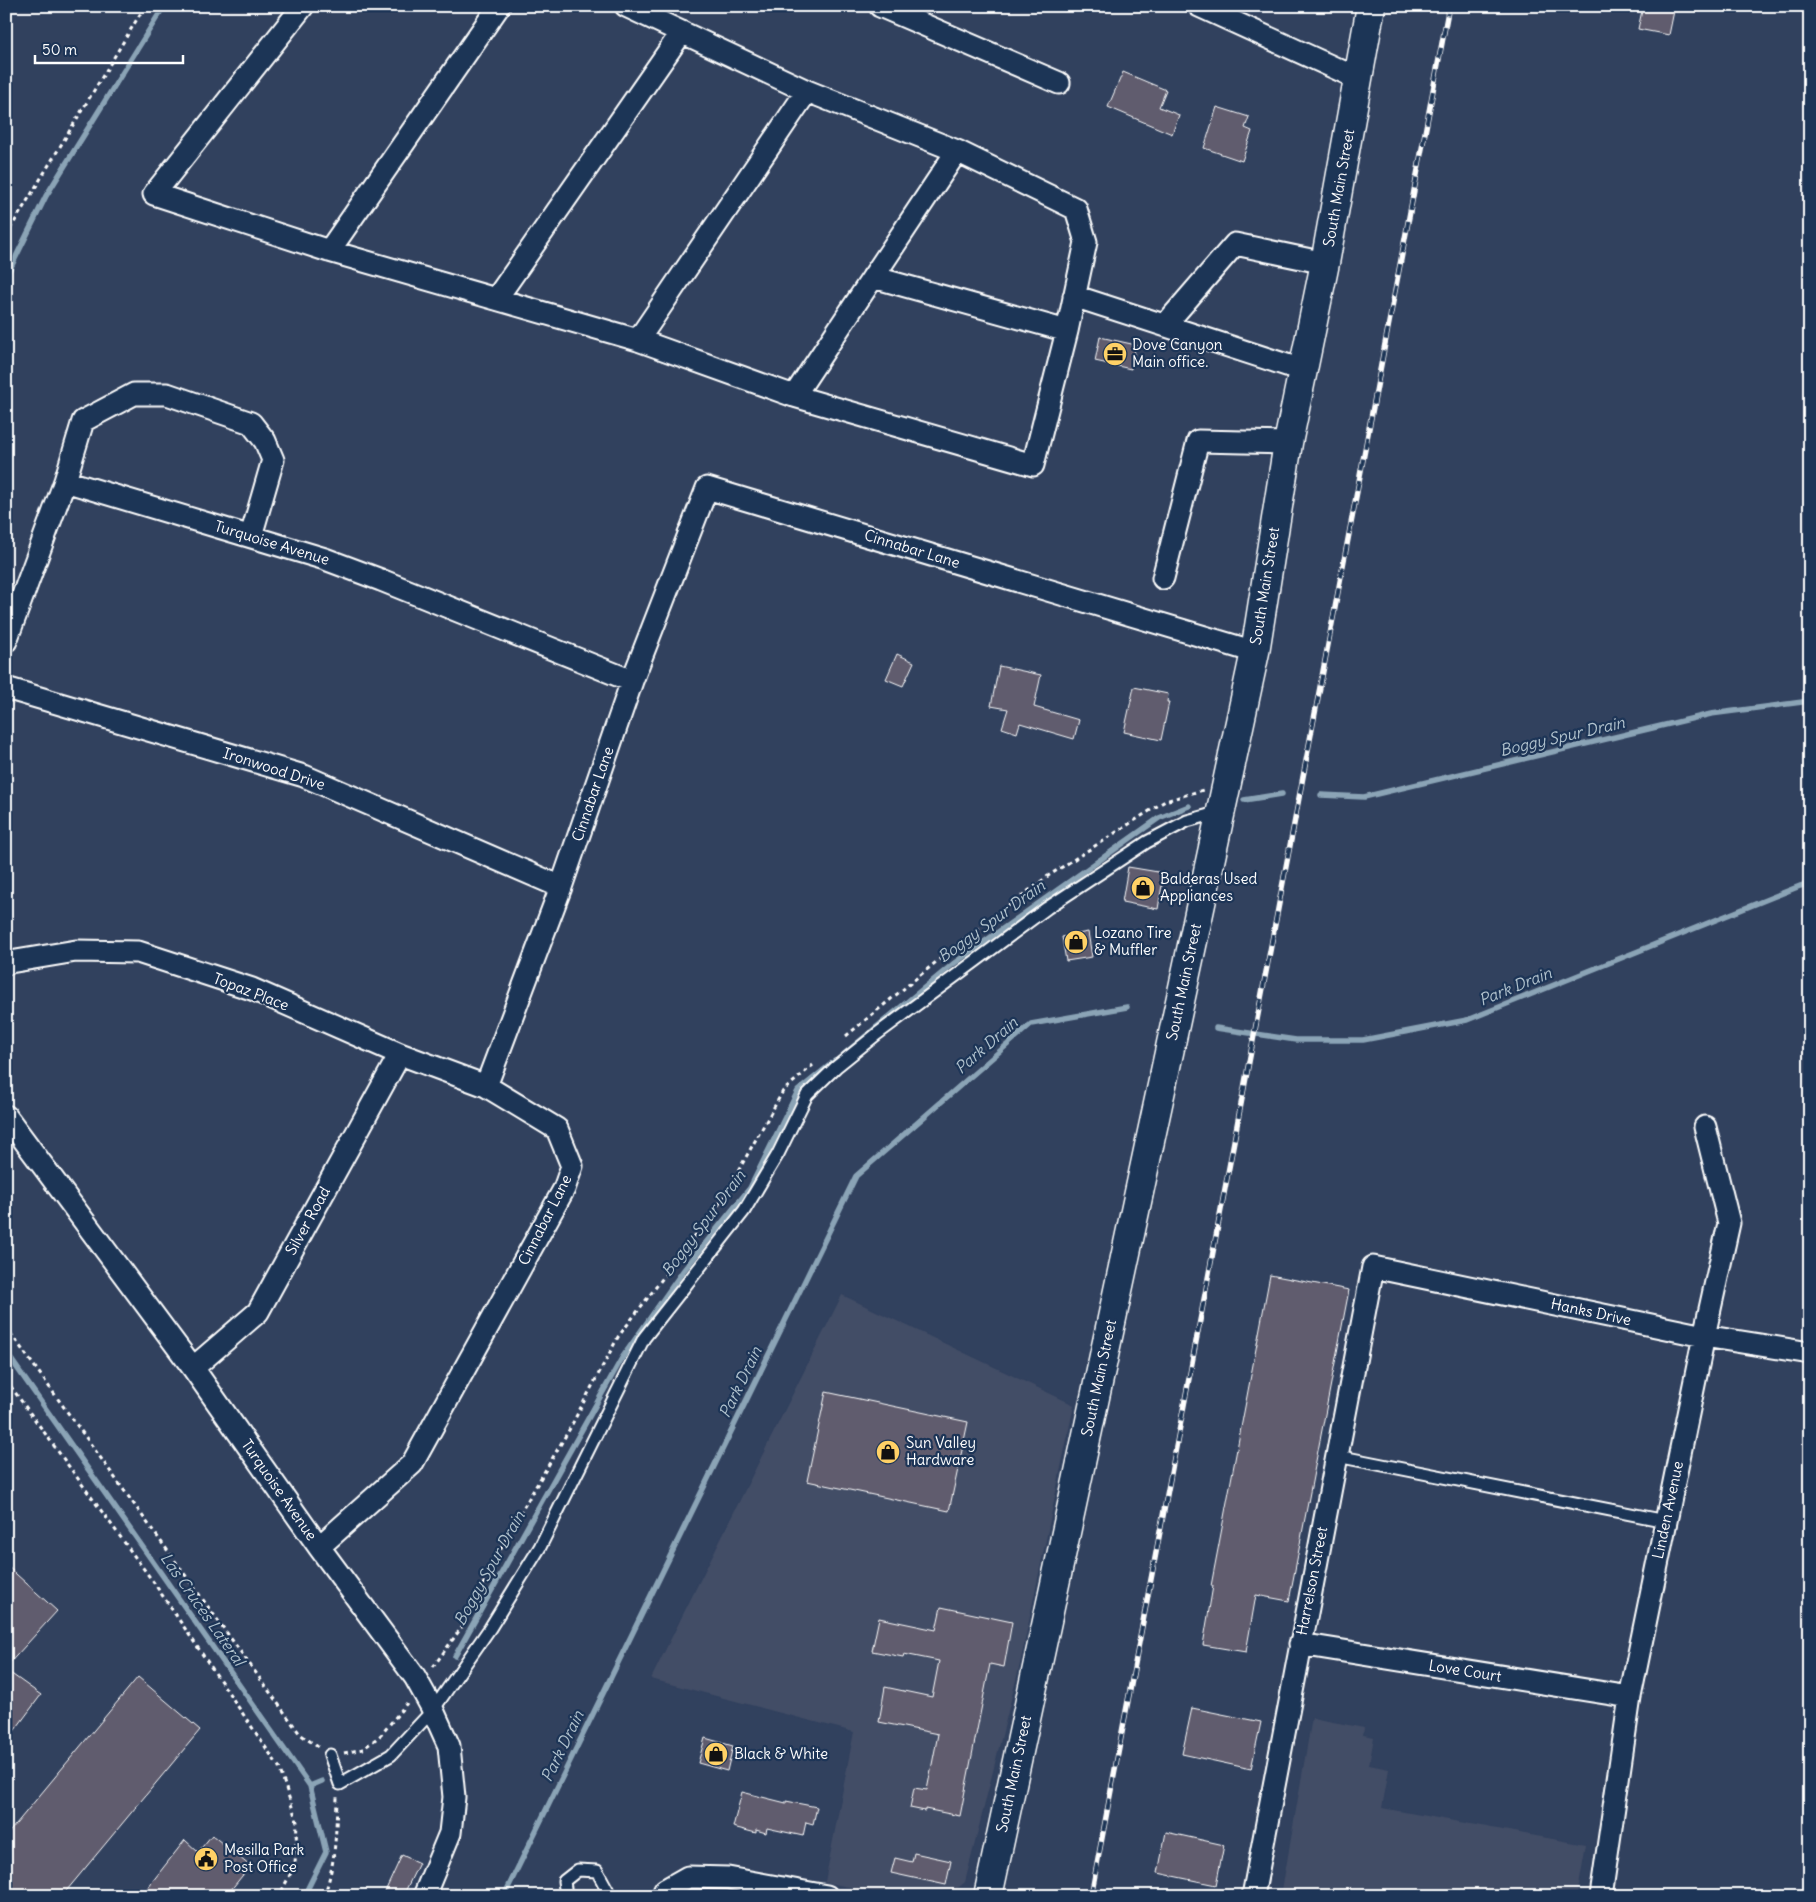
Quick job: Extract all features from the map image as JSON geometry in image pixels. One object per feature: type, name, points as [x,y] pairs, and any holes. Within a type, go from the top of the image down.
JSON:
[{"type":"main road","name":"South Main Street","points":[[988,1896],[1255,652],[1288,443],[1326,263],[1371,6]]},
{"type":"street","points":[[303,6],[154,194],[329,251],[638,340],[794,396],[1033,465],[1067,331],[1086,242],[1076,209],[957,151],[807,91],[626,6]]},
{"type":"street","points":[[329,251],[499,6]]},
{"type":"street","points":[[880,6],[1059,83]]},
{"type":"street","points":[[1199,6],[1359,79]]},
{"type":"street","points":[[496,299],[682,32]]},
{"type":"street","points":[[638,340],[807,91]]},
{"type":"street","points":[[794,396],[957,151]]},
{"type":"street","points":[[1165,325],[1235,244],[1326,263]]},
{"type":"street","points":[[873,277],[1067,331]]},
{"type":"street","points":[[1074,296],[1302,370]]},
{"type":"street","points":[[6,641],[65,481],[83,422],[134,394],[168,394],[251,423],[265,441],[273,460],[251,536]]},
{"type":"street","points":[[1163,578],[1198,441],[1288,443]]},
{"type":"street","name":"Turquoise Avenue","points":[[65,481],[325,559],[632,681]]},
{"type":"street","name":"Cinnabar Lane","points":[[318,1547],[412,1464],[564,1190],[572,1166],[558,1129],[486,1086],[561,887],[632,681],[707,488],[1255,652]]},
{"type":"street","name":"Ironwood Drive","points":[[6,688],[304,776],[561,887]]},
{"type":"street","name":"Topaz Place","points":[[6,964],[76,951],[138,952],[252,989],[400,1054],[486,1086]]},
{"type":"street","name":"Silver Road","points":[[193,1368],[258,1312],[400,1054]]},
{"type":"street","name":"Turquoise Avenue","points":[[6,1116],[193,1368],[318,1547],[420,1686],[433,1710],[449,1746],[454,1797],[450,1833],[424,1896]]},
{"type":"street","name":"Linden Avenue","points":[[1602,1896],[1630,1697],[1729,1223],[1705,1127]]},
{"type":"street","name":"Hanks Drive","points":[[1373,1267],[1704,1336],[1810,1354]]},
{"type":"street","name":"Harrelson Street","points":[[1253,1896],[1373,1267]]},
{"type":"street","name":"Love Court","points":[[1300,1644],[1630,1697]]},
{"type":"street","points":[[664,1893],[688,1877],[728,1878],[818,1895]]},
{"type":"lane","points":[[330,1755],[340,1784],[391,1755],[433,1710],[490,1628],[540,1547],[644,1338],[744,1211],[778,1154],[807,1095],[877,1034],[1047,908],[1147,842],[1186,821],[1220,812]]},
{"type":"lane","points":[[1337,1456],[1666,1521]]},
{"type":"lane","points":[[566,1896],[564,1881],[578,1870],[597,1871],[608,1891],[607,1896]]},
{"type":"path","points":[[6,236],[145,6]]},
{"type":"path","points":[[845,1038],[963,940],[1048,876],[1166,801],[1226,782]]},
{"type":"path","points":[[6,1327],[300,1734],[330,1755],[362,1749],[381,1736],[420,1686],[461,1628],[512,1528],[570,1430],[618,1337],[722,1200],[783,1091],[818,1061]]},
{"type":"path","points":[[6,1380],[154,1584],[279,1767],[297,1822],[295,1865],[279,1896]]},
{"type":"path","points":[[324,1896],[335,1858],[337,1796],[340,1784]]},
{"type":"shaded area","points":[[842,1295],[1074,1405],[1020,1664],[965,1882],[948,1896],[891,1896],[825,1882],[854,1732],[651,1679]]},
{"type":"shaded area","points":[[1312,1718],[1364,1728],[1363,1735],[1374,1737],[1369,1765],[1389,1769],[1382,1808],[1586,1845],[1577,1896],[1281,1896]]},
{"type":"building","points":[[1643,6],[1675,6],[1669,35],[1638,29]]},
{"type":"building","points":[[1123,72],[1166,90],[1159,107],[1179,115],[1172,134],[1108,107]]},
{"type":"building","points":[[1217,107],[1249,117],[1245,128],[1252,131],[1242,161],[1204,148]]},
{"type":"building","name":"Dove Canyon Main office.","points":[[1100,337],[1136,345],[1131,369],[1095,361]]},
{"type":"building","points":[[897,654],[914,662],[903,686],[886,679]]},
{"type":"building","points":[[999,666],[1041,675],[1034,707],[1079,720],[1074,739],[1020,723],[1017,733],[1002,728],[1008,709],[991,706]]},
{"type":"building","points":[[1134,687],[1168,694],[1167,702],[1169,702],[1161,740],[1124,732]]},
{"type":"building","name":"Balderas Used Appliances","points":[[1128,867],[1164,873],[1158,909],[1122,902]]},
{"type":"building","name":"Lozano Tire & Muffler","points":[[1088,932],[1092,957],[1066,961],[1062,937]]},
{"type":"building","points":[[1270,1275],[1349,1290],[1289,1601],[1256,1595],[1246,1652],[1203,1645],[1213,1586],[1211,1586]]},
{"type":"building","name":"Sun Valley Hardware","points":[[826,1392],[968,1422],[949,1511],[807,1481]]},
{"type":"building","points":[[6,1565],[57,1611],[6,1667]]},
{"type":"building","points":[[941,1607],[1012,1622],[1004,1667],[990,1664],[960,1816],[910,1808],[914,1788],[927,1790],[938,1734],[879,1722],[885,1687],[932,1697],[939,1661],[904,1654],[903,1657],[872,1651],[879,1618],[936,1630]]},
{"type":"building","points":[[6,1670],[41,1695],[6,1742]]},
{"type":"building","points":[[138,1677],[200,1730],[62,1896],[6,1896],[6,1836]]},
{"type":"building","points":[[1192,1708],[1261,1722],[1251,1769],[1182,1754]]},
{"type":"building","name":"Black & White","points":[[705,1738],[733,1746],[727,1771],[698,1763]]},
{"type":"building","points":[[742,1792],[786,1803],[786,1801],[817,1807],[813,1824],[806,1822],[803,1836],[767,1828],[766,1833],[756,1830],[756,1833],[733,1827]]},
{"type":"building","points":[[1166,1832],[1224,1845],[1216,1885],[1158,1873]]},
{"type":"building","name":"Mesilla Park Post Office","points":[[212,1835],[250,1866],[226,1896],[141,1896],[185,1840],[198,1852]]},
{"type":"building","points":[[914,1853],[951,1861],[946,1885],[891,1873],[895,1858],[912,1862]]},
{"type":"building","points":[[402,1855],[419,1863],[403,1896],[383,1896]]},
{"type":"waterway","name":"Las Cruces Lateral","points":[[6,277],[46,196],[164,6]]},
{"type":"waterway","name":"Boggy Spur Drain","points":[[1321,795],[1364,797],[1711,714],[1810,701]]},
{"type":"waterway","name":"Boggy Spur Drain","points":[[1244,800],[1282,794]]},
{"type":"waterway","name":"Boggy Spur Drain","points":[[844,1054],[953,964],[1159,818],[1189,806]]},
{"type":"waterway","name":"Park Drain","points":[[1216,1028],[1296,1040],[1363,1040],[1467,1020],[1800,886],[1810,884]]},
{"type":"waterway","name":"Park Drain","points":[[504,1896],[856,1176],[1031,1024],[1127,1007]]},
{"type":"waterway","name":"Boggy Spur Drain","points":[[455,1656],[622,1358],[683,1271],[750,1188],[798,1091],[835,1061]]},
{"type":"waterway","name":"Las Cruces Lateral","points":[[6,1352],[310,1786],[326,1852],[304,1896]]},
{"type":"waterway","name":"Boggy Spur Drain","points":[[310,1786],[322,1781]]},
{"type":"railway","points":[[1091,1896],[1449,6]]},
{"type":"place","name":"Dove Canyon Main office.","points":[[1115,354]]},
{"type":"place","name":"Balderas Used Appliances","points":[[1143,888]]},
{"type":"place","name":"Lozano Tire & Muffler","points":[[1076,942]]},
{"type":"place","name":"Sun Valley Hardware","points":[[888,1452]]},
{"type":"place","name":"Black & White","points":[[716,1754]]},
{"type":"place","name":"Mesilla Park Post Office","points":[[206,1859]]}]
